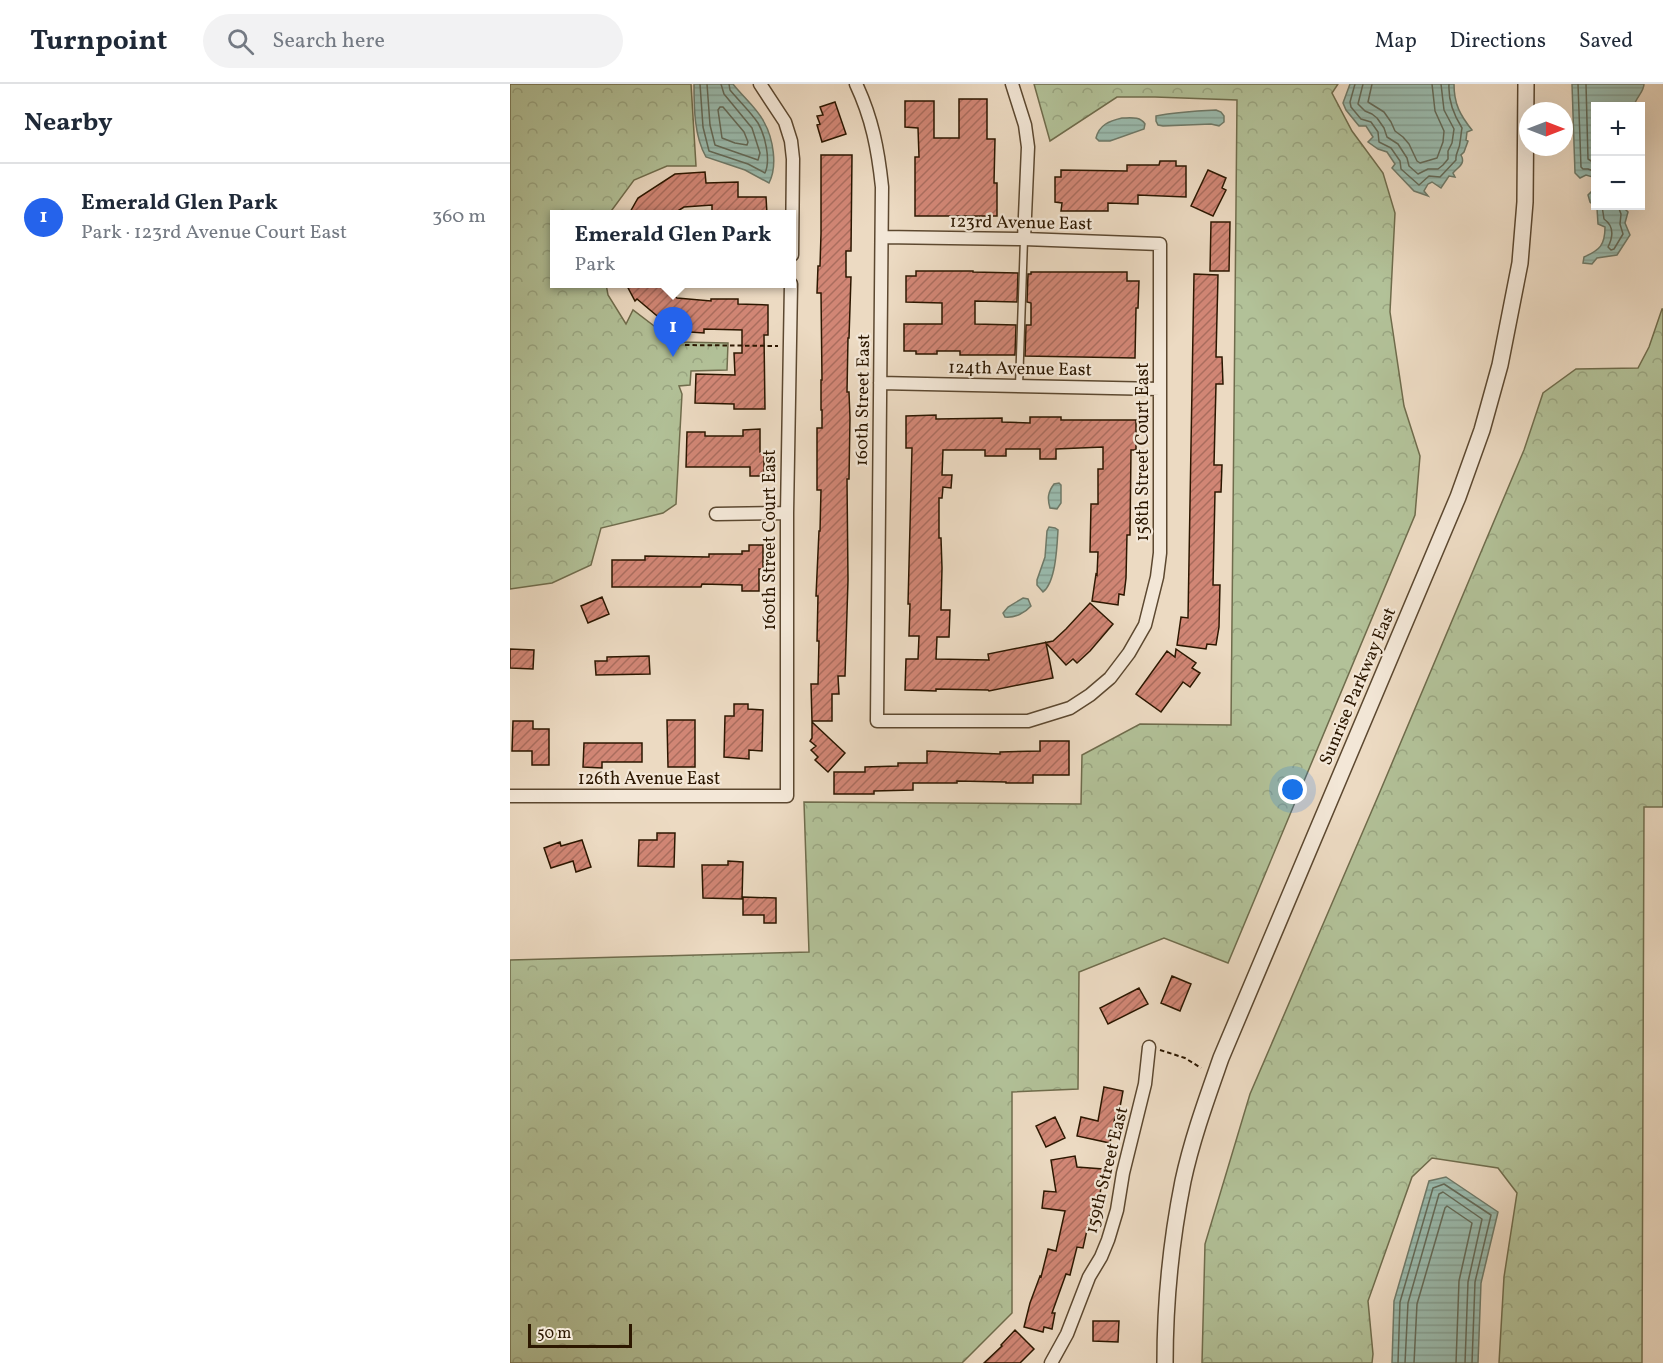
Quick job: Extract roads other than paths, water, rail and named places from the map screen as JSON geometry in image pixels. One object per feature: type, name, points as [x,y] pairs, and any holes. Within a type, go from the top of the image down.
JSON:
[{"type":"street","points":[[760,84],[785,122],[791,141],[792,210]]},
{"type":"street","name":"160th Street East","points":[[856,84],[866,104],[873,129],[882,187],[876,721]]},
{"type":"street","points":[[1012,84],[1025,125],[1028,147],[1024,239]]},
{"type":"street","name":"Sunrise Parkway East","points":[[1165,1363],[1168,1284],[1174,1233],[1184,1180],[1206,1101],[1221,1058],[1458,498],[1482,430],[1500,365],[1520,262],[1525,202],[1526,84]]},
{"type":"street","name":"123rd Avenue East","points":[[882,237],[1160,244]]},
{"type":"street","name":"158th Street Court East","points":[[876,721],[1029,721],[1070,708],[1090,695],[1110,678],[1129,653],[1145,625],[1157,578],[1160,553],[1160,244]]},
{"type":"street","name":"160th Street Court East","points":[[787,796],[787,513],[791,288]]},
{"type":"street","name":"124th Avenue East","points":[[880,384],[1160,389]]},
{"type":"street","points":[[716,514],[787,513]]},
{"type":"street","name":"126th Avenue East","points":[[510,796],[787,796]]},
{"type":"street","name":"159th Street East","points":[[1051,1363],[1068,1334],[1089,1277],[1108,1240],[1117,1210],[1123,1173],[1145,1084],[1149,1047]]},
{"type":"lane","points":[[1019,386],[1024,239]]},
{"type":"water","points":[[694,84],[733,84],[758,112],[772,144],[774,160],[769,183],[745,170],[706,157],[697,131]]},
{"type":"water","points":[[1350,84],[1454,84],[1458,109],[1472,130],[1467,132],[1466,140],[1468,141],[1461,155],[1462,163],[1453,173],[1455,177],[1449,176],[1441,188],[1432,182],[1428,184],[1424,191],[1428,196],[1414,191],[1392,168],[1395,164],[1387,152],[1368,142],[1373,137],[1366,126],[1359,126],[1346,110],[1343,103]]},
{"type":"water","points":[[1572,84],[1644,84],[1635,102],[1591,102],[1591,176],[1586,175],[1580,178],[1575,173]]},
{"type":"water","points":[[1216,110],[1224,116],[1224,122],[1219,126],[1211,124],[1163,126],[1158,125],[1156,121],[1156,116]]},
{"type":"water","points":[[1122,118],[1140,120],[1145,124],[1144,129],[1110,141],[1099,141],[1096,138],[1105,124]]},
{"type":"water","points":[[1597,210],[1626,210],[1628,212],[1625,223],[1630,235],[1617,255],[1597,258],[1592,264],[1583,263],[1584,257],[1594,252],[1603,243],[1605,227],[1598,224]]},
{"type":"water","points":[[1059,483],[1061,503],[1057,509],[1050,508],[1049,492],[1054,484]]},
{"type":"water","points":[[1049,527],[1058,530],[1056,554],[1051,580],[1043,592],[1037,585],[1037,580],[1045,557]]},
{"type":"water","points":[[1023,598],[1028,599],[1031,606],[1026,611],[1012,617],[1005,617],[1003,613],[1008,607]]},
{"type":"water","points":[[1446,1177],[1498,1212],[1481,1283],[1478,1363],[1392,1363],[1394,1301],[1429,1181]]},
{"type":"place","name":"Emerald Glen Park","points":[[673,357]]}]
